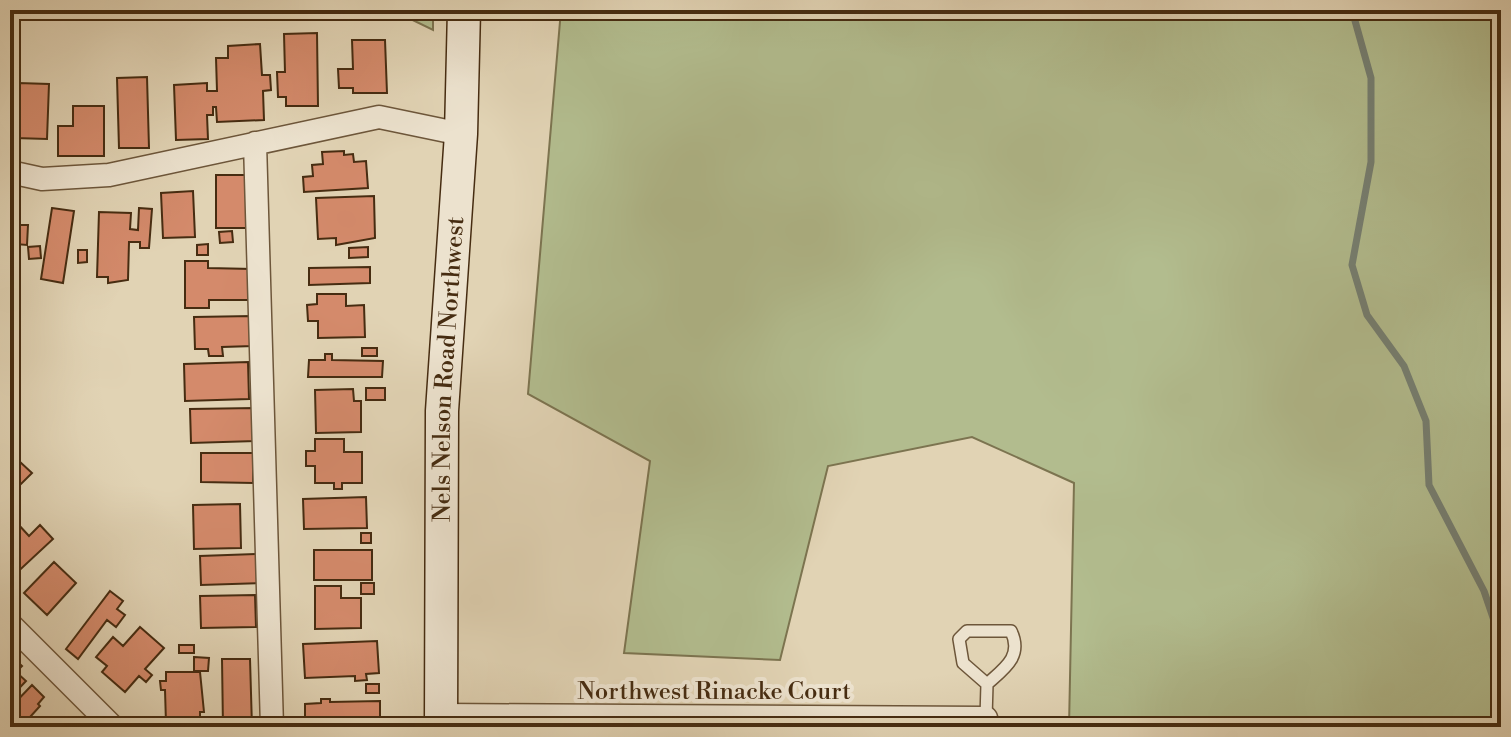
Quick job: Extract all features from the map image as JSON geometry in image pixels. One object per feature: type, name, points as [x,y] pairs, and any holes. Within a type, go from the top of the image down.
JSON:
[{"type":"street","name":"Nels Nelson Road Northwest","points":[[441,721],[442,411],[461,134],[464,10]]},
{"type":"street","points":[[10,172],[42,179],[109,175],[379,117],[461,134]]},
{"type":"street","points":[[255,143],[272,727]]},
{"type":"street","points":[[10,624],[113,727]]},
{"type":"street","name":"Northwest Rinacke Court","points":[[441,721],[986,718]]},
{"type":"lane","points":[[986,718],[987,684],[1013,662],[1016,641],[1011,631],[967,631],[959,639],[963,663],[987,684]]},
{"type":"green space","points":[[392,10],[433,10],[433,30]]},
{"type":"green space","points":[[561,10],[1501,10],[1501,727],[1069,727],[1074,483],[972,437],[828,466],[780,660],[624,653],[650,461],[528,394]]},
{"type":"building","points":[[317,33],[318,106],[286,106],[286,97],[278,97],[277,72],[285,72],[284,34]]},
{"type":"building","points":[[352,40],[385,40],[387,93],[353,93],[353,88],[339,88],[338,69],[353,69]]},
{"type":"building","points":[[10,42],[17,42],[17,54],[10,54]]},
{"type":"building","points":[[260,44],[262,75],[270,75],[271,90],[263,91],[264,120],[217,122],[216,107],[213,107],[213,115],[207,115],[208,139],[176,140],[174,85],[207,83],[207,91],[217,91],[216,58],[228,58],[228,46]]},
{"type":"building","points":[[147,77],[149,148],[119,148],[117,78]]},
{"type":"building","points":[[18,83],[49,84],[47,139],[15,138],[17,107],[12,107],[12,99],[17,99]]},
{"type":"building","points":[[73,106],[104,106],[104,156],[58,156],[58,126],[73,126]]},
{"type":"building","points":[[344,151],[344,155],[353,154],[354,162],[366,161],[368,188],[304,192],[303,177],[313,176],[312,165],[323,164],[322,152]]},
{"type":"building","points":[[216,175],[248,175],[248,228],[216,228]]},
{"type":"building","points":[[193,191],[195,237],[163,238],[161,193]]},
{"type":"building","points":[[374,196],[375,238],[336,245],[336,238],[318,239],[316,198]]},
{"type":"building","points":[[10,205],[18,205],[17,225],[28,225],[27,245],[16,244],[15,269],[10,269]]},
{"type":"building","points":[[52,208],[74,211],[63,283],[41,279]]},
{"type":"building","points":[[139,208],[152,209],[149,248],[140,248],[140,242],[129,242],[128,280],[108,283],[108,277],[97,277],[99,212],[131,213],[130,229],[138,230]]},
{"type":"building","points":[[232,231],[233,242],[220,243],[219,232]]},
{"type":"building","points":[[208,244],[208,255],[197,255],[197,245]]},
{"type":"building","points":[[40,246],[41,258],[29,259],[28,247]]},
{"type":"building","points":[[368,247],[368,257],[349,258],[349,248]]},
{"type":"building","points":[[78,250],[87,250],[87,262],[78,263]]},
{"type":"building","points":[[185,261],[208,261],[208,268],[252,269],[251,300],[209,300],[209,308],[185,308]]},
{"type":"building","points":[[370,267],[370,283],[309,285],[309,268]]},
{"type":"building","points":[[317,294],[346,294],[346,306],[364,305],[365,337],[318,338],[318,321],[308,321],[307,305],[317,304]]},
{"type":"building","points":[[252,316],[253,346],[222,347],[223,356],[209,356],[208,349],[195,349],[194,317]]},
{"type":"building","points":[[362,348],[377,348],[377,356],[362,356]]},
{"type":"building","points":[[325,354],[332,354],[332,360],[383,361],[382,377],[308,377],[309,360],[325,360]]},
{"type":"building","points":[[248,362],[249,399],[185,401],[184,364]]},
{"type":"building","points":[[366,388],[385,388],[385,400],[366,400]]},
{"type":"building","points":[[353,389],[354,401],[361,401],[361,432],[316,433],[315,390]]},
{"type":"building","points":[[255,408],[256,441],[191,443],[190,409]]},
{"type":"building","points":[[315,439],[344,439],[344,452],[362,452],[362,483],[342,483],[342,489],[334,489],[334,483],[315,483],[315,466],[306,466],[306,451],[315,451]]},
{"type":"building","points":[[201,453],[253,453],[253,483],[201,482]]},
{"type":"building","points":[[19,461],[32,473],[19,486],[10,478],[10,470]]},
{"type":"building","points":[[10,487],[19,495],[10,505]]},
{"type":"building","points":[[366,497],[367,528],[304,529],[303,499]]},
{"type":"building","points":[[240,504],[241,548],[194,549],[193,505]]},
{"type":"building","points":[[17,523],[29,536],[40,525],[53,539],[10,579],[10,553],[19,544],[10,535],[10,530]]},
{"type":"building","points":[[361,533],[371,533],[371,543],[361,543]]},
{"type":"building","points":[[314,550],[372,550],[372,580],[314,580]]},
{"type":"building","points":[[258,554],[260,583],[201,585],[200,556]]},
{"type":"building","points":[[54,562],[76,583],[47,615],[24,593]]},
{"type":"building","points":[[361,583],[374,583],[374,594],[361,594]]},
{"type":"building","points":[[315,586],[341,586],[341,598],[361,598],[361,628],[315,629]]},
{"type":"building","points":[[110,591],[123,601],[117,609],[125,615],[116,627],[107,620],[78,659],[66,649]]},
{"type":"building","points":[[255,595],[256,627],[201,628],[200,596]]},
{"type":"building","points":[[140,627],[164,648],[145,669],[152,675],[146,682],[139,676],[125,692],[102,672],[107,666],[96,657],[113,637],[123,646]]},
{"type":"building","points":[[377,641],[379,673],[366,674],[367,680],[355,681],[355,676],[305,678],[303,644]]},
{"type":"building","points":[[179,645],[194,645],[194,653],[179,653]]},
{"type":"building","points":[[10,655],[22,666],[16,672],[26,681],[10,698]]},
{"type":"building","points":[[194,657],[209,658],[208,671],[194,671]]},
{"type":"building","points":[[222,659],[250,659],[252,727],[223,727]]},
{"type":"building","points":[[166,672],[200,672],[204,712],[200,712],[200,724],[203,727],[174,727],[174,723],[166,723],[165,690],[161,690],[160,681],[166,681]]},
{"type":"building","points":[[366,684],[379,684],[379,693],[366,693]]},
{"type":"building","points":[[32,685],[44,697],[38,704],[40,706],[21,727],[10,727],[10,708]]},
{"type":"building","points":[[321,699],[330,699],[330,702],[380,701],[380,718],[357,719],[358,724],[351,724],[351,719],[305,720],[305,704],[321,703]]},
{"type":"waterway","points":[[1352,10],[1371,78],[1371,162],[1352,265],[1367,315],[1404,366],[1426,421],[1429,485],[1484,591],[1501,641]]}]
